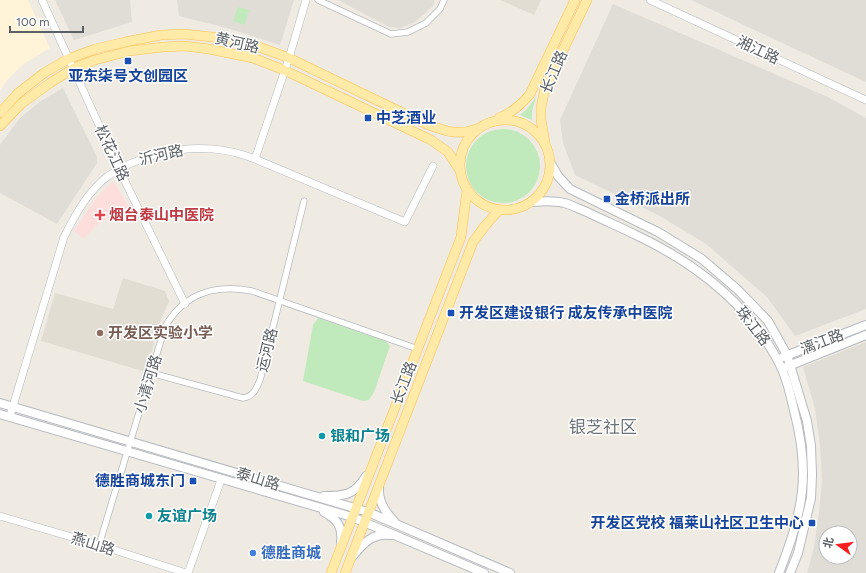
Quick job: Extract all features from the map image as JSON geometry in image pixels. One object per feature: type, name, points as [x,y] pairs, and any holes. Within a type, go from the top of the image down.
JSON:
[{"type":"main road","name":"长江路","points":[[494,121],[508,114],[523,103],[530,94],[575,0]]},
{"type":"main road","name":"长江路","points":[[546,148],[541,120],[541,108],[545,88],[587,0]]},
{"type":"main road","name":"黄河路","points":[[0,113],[17,94],[44,73],[68,59],[95,49],[126,42],[161,35],[184,34],[212,36],[259,47],[289,58],[426,124],[456,133],[477,129]]},
{"type":"main road","name":"黄河路","points":[[0,126],[21,104],[74,68],[95,60],[129,51],[185,46],[209,49],[253,58],[284,70],[431,140],[448,152],[459,168]]},
{"type":"main road","points":[[550,162],[549,172],[544,187],[531,202],[515,209],[499,210],[478,202],[467,190],[459,168],[463,147],[477,129],[494,121],[503,119],[521,123],[534,131],[541,138],[550,162],[558,176],[570,189],[658,232],[702,259],[737,289],[768,321],[786,355],[790,366],[807,421],[811,446],[811,498],[798,553],[790,573]]},
{"type":"main road","name":"长江路","points":[[331,573],[461,237],[467,203],[467,190]]},
{"type":"main road","name":"珠江路","points":[[531,202],[564,202],[626,230],[676,256],[694,268],[728,296],[756,326],[782,369],[799,428],[802,451],[802,491],[798,517],[779,573]]},
{"type":"main road","name":"长江路","points":[[345,573],[473,242],[499,210]]},
{"type":"main road","name":"漓江路","points":[[777,359],[866,325]]},
{"type":"main road","name":"漓江路","points":[[782,369],[866,335]]},
{"type":"main road","name":"泰山路","points":[[0,403],[356,508],[400,525],[510,573]]},
{"type":"main road","name":"泰山路","points":[[0,414],[352,517],[484,573]]},
{"type":"main road","points":[[316,496],[349,494],[359,486],[372,465]]},
{"type":"main road","points":[[380,482],[379,497],[382,506],[386,513],[400,525]]},
{"type":"main road","points":[[313,506],[327,513],[339,524],[342,532],[341,547]]},
{"type":"main road","points":[[350,561],[364,543],[371,537],[380,535],[396,535]]},
{"type":"street","name":"松花江路","points":[[42,0],[119,169],[185,304]]},
{"type":"street","points":[[255,158],[289,58],[306,0]]},
{"type":"street","points":[[318,0],[391,34],[408,32],[426,23],[440,9],[444,0]]},
{"type":"street","name":"湘江路","points":[[650,0],[866,100]]},
{"type":"street","name":"沂河路","points":[[10,416],[64,237],[78,210],[94,190],[108,176],[119,169],[139,159],[192,148],[214,149],[239,153],[255,158],[405,222],[432,166]]},
{"type":"street","name":"运河路","points":[[151,373],[236,397],[249,397],[256,391],[280,301],[304,201]]},
{"type":"street","name":"小清河路","points":[[99,545],[165,327],[171,315],[195,296],[221,288],[237,288],[252,291],[418,349]]},
{"type":"street","points":[[187,573],[222,480]]},
{"type":"street","name":"燕山路","points":[[0,516],[187,573]]},
{"type":"shaded area","points":[[0,0],[28,0],[50,48],[24,64],[8,79],[0,90]]},
{"type":"shaded area","points":[[55,0],[130,0],[132,22],[74,40]]},
{"type":"shaded area","points":[[177,0],[294,0],[280,45],[227,28],[179,16]]},
{"type":"shaded area","points":[[338,0],[435,0],[433,6],[415,22],[400,28],[389,27]]},
{"type":"shaded area","points":[[500,0],[541,0],[534,15]]},
{"type":"shaded area","points":[[691,0],[866,0],[866,82],[780,42]]},
{"type":"shaded area","points":[[613,4],[828,97],[866,118],[866,309],[795,336],[767,297],[706,244],[658,215],[575,175],[563,143],[560,120]]},
{"type":"shaded area","points":[[63,88],[97,157],[97,163],[57,224],[0,193],[0,145],[20,118],[41,101]]},
{"type":"shaded area","name":"烟台泰山中医院","points":[[113,181],[129,207],[100,222],[83,239],[74,231],[94,201]]},
{"type":"shaded area","name":"开发区实验小学","points":[[123,278],[165,291],[169,301],[159,325],[146,372],[41,341],[55,293],[113,309]]},
{"type":"shaded area","points":[[866,342],[866,573],[807,573],[814,547],[822,480],[820,445],[815,409],[803,367]]},
{"type":"green space","points":[[238,7],[249,10],[244,25],[233,21]]},
{"type":"green space","points":[[536,97],[532,111],[532,120],[520,115],[527,109]]},
{"type":"green space","points":[[503,129],[517,132],[529,140],[537,152],[540,166],[537,180],[529,192],[517,200],[503,203],[489,200],[477,192],[469,180],[466,166],[469,152],[477,140],[489,132]]},
{"type":"green space","points":[[318,318],[385,341],[390,346],[374,392],[369,400],[363,401],[303,381],[313,325]]},
{"type":"place","name":"亚东柒号文创园区","points":[[128,61]]},
{"type":"place","name":"中芝酒业","points":[[368,118]]},
{"type":"place","name":"金桥派出所","points":[[607,199]]},
{"type":"place","name":"烟台泰山中医院","points":[[100,215]]},
{"type":"place","name":"开发区建设银行 成友传承中医院","points":[[451,313]]},
{"type":"place","name":"开发区实验小学","points":[[100,333]]},
{"type":"place","name":"银和广场","points":[[322,436]]},
{"type":"place","name":"德胜商城东门","points":[[193,481]]},
{"type":"place","name":"友谊广场","points":[[149,516]]},
{"type":"place","name":"开发区党校 福莱山社区卫生中心","points":[[812,523]]},
{"type":"place","name":"德胜商城","points":[[253,553]]},
{"type":"district","name":"银芝社区","points":[[603,427]]}]
